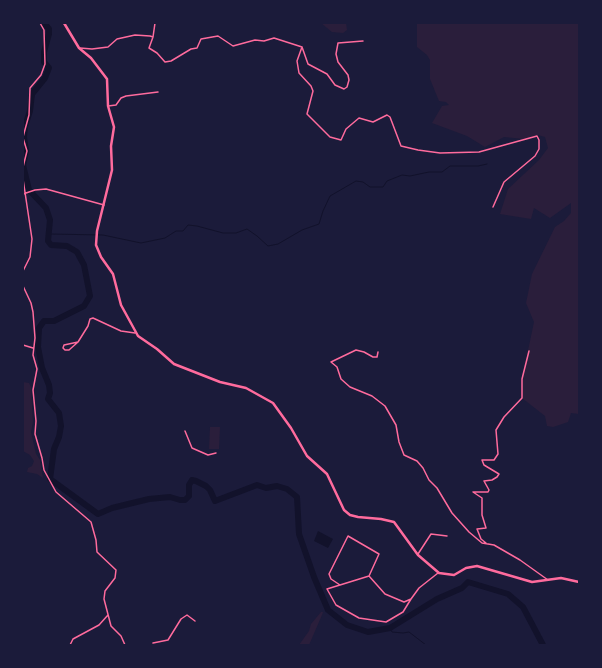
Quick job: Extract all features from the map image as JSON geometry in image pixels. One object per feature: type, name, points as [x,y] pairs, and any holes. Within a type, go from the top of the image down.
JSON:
[{"type":"main road","points":[[64,23],[79,48],[91,58],[107,79],[108,106],[114,127],[111,146],[112,170],[97,231],[97,251],[112,274],[121,305],[128,316],[135,334],[157,349],[174,364],[220,382],[246,388],[273,403],[291,428],[307,456],[327,474],[344,510],[350,515],[358,517],[394,522],[418,556],[439,572],[454,575],[466,568],[477,566],[532,582],[561,578],[579,582]]},
{"type":"street","points":[[23,271],[30,257],[31,246],[28,205],[24,194],[23,167],[27,151],[23,138],[29,115],[30,88],[41,75],[45,64],[44,30],[40,23]]},
{"type":"street","points":[[155,23],[153,37],[149,48],[157,53],[165,62],[171,61],[191,49],[197,48],[201,39],[218,36],[233,46],[255,40],[264,41],[274,38],[302,47]]},
{"type":"street","points":[[79,48],[92,50],[108,47],[117,39],[135,35],[153,37]]},
{"type":"street","points":[[302,47],[308,64],[327,74],[335,84],[344,89],[347,87],[349,80],[348,76],[338,62],[336,54],[338,44],[363,42]]},
{"type":"street","points":[[302,47],[297,60],[299,73],[311,86],[313,91],[307,114],[330,137],[341,140],[346,129],[359,118],[373,122],[387,115],[392,121],[401,146],[418,150],[440,153],[479,152],[537,136],[539,140],[539,148],[535,156],[504,182],[493,207]]},
{"type":"street","points":[[108,106],[116,105],[121,98],[126,96],[158,92]]},
{"type":"street","points":[[24,194],[35,190],[46,189],[104,205]]},
{"type":"street","points":[[23,286],[31,303],[35,338],[33,348],[33,355],[37,369],[33,390],[36,421],[35,434],[44,470],[56,492],[91,522],[96,540],[97,552],[116,570],[116,575],[105,591],[104,599],[110,626],[121,636],[125,645]]},
{"type":"street","points":[[78,342],[64,345],[63,348],[65,350],[69,350],[78,342],[88,326],[90,319],[93,318],[122,331],[135,334]]},
{"type":"street","points":[[23,345],[33,348]]},
{"type":"street","points":[[378,352],[376,357],[373,358],[364,352],[356,350],[332,362],[337,367],[341,379],[350,387],[372,396],[385,406],[396,425],[399,442],[404,455],[417,461],[424,468],[452,513],[476,539],[494,545],[520,560],[548,580]]},
{"type":"street","points":[[486,543],[481,539],[477,529],[486,528],[482,515],[482,498],[473,492],[488,492],[489,490],[484,480],[492,480],[497,478],[499,474],[484,465],[482,460],[494,460],[498,454],[496,430],[504,417],[522,398],[522,379],[529,351]]},
{"type":"street","points":[[185,431],[192,448],[208,455],[216,453]]},
{"type":"street","points":[[418,556],[431,534],[447,536]]},
{"type":"street","points":[[369,576],[340,585],[331,579],[329,574],[348,536],[379,554],[369,576],[327,589],[336,605],[359,618],[386,622],[403,612],[419,588],[439,572]]},
{"type":"street","points":[[369,576],[385,594],[404,602],[411,599]]},
{"type":"street","points":[[70,645],[73,639],[99,625],[108,615]]},
{"type":"street","points":[[153,643],[168,640],[181,619],[187,615],[195,621]]},
{"type":"shaded area","points":[[321,23],[346,23],[347,30],[343,33],[332,32]]},
{"type":"shaded area","points":[[417,23],[579,23],[579,414],[571,413],[568,422],[553,427],[547,426],[545,416],[522,398],[522,379],[534,322],[526,303],[532,274],[555,227],[564,221],[571,213],[571,203],[550,218],[534,208],[531,219],[500,214],[508,189],[539,160],[548,148],[545,137],[538,135],[524,139],[504,137],[485,147],[467,136],[432,123],[442,106],[449,105],[446,102],[439,101],[430,79],[430,60],[427,55],[417,47]]},
{"type":"shaded area","points":[[23,382],[29,383],[31,387],[33,422],[31,432],[36,454],[40,460],[43,478],[37,474],[27,472],[28,468],[32,466],[34,461],[30,455],[23,451]]},
{"type":"shaded area","points":[[210,427],[220,427],[219,449],[209,449]]},
{"type":"shaded area","points":[[318,531],[333,539],[328,548],[314,541]]},
{"type":"shaded area","points":[[321,612],[323,612],[309,645],[299,645],[309,631],[311,624]]},
{"type":"waterway","points":[[44,23],[49,29],[44,52],[44,62],[49,68],[45,78],[32,94],[30,111],[25,126],[24,137],[26,151],[23,165],[29,190],[46,208],[50,220],[48,241],[51,245],[67,246],[77,252],[84,265],[90,296],[84,306],[54,321],[44,321],[39,328],[38,347],[42,368],[49,385],[50,393],[48,399],[59,413],[61,426],[59,437],[54,449],[50,479],[98,514],[112,508],[149,499],[170,497],[185,500],[189,496],[189,485],[192,480],[206,486],[210,490],[215,501],[257,485],[266,488],[277,486],[287,489],[297,497],[299,534],[314,577],[328,610],[347,625],[368,632],[390,628],[437,599],[462,588],[468,582],[508,594],[523,607],[543,645]]},
{"type":"waterway","points":[[49,234],[103,235],[141,243],[165,238],[176,231],[183,231],[188,225],[223,233],[236,233],[247,229],[268,246],[278,244],[302,230],[319,224],[330,196],[356,181],[363,182],[370,187],[383,187],[387,181],[402,175],[410,176],[429,172],[442,172],[450,166],[478,166],[487,164]]},
{"type":"waterway","points":[[390,628],[392,632],[409,632],[426,645]]}]
